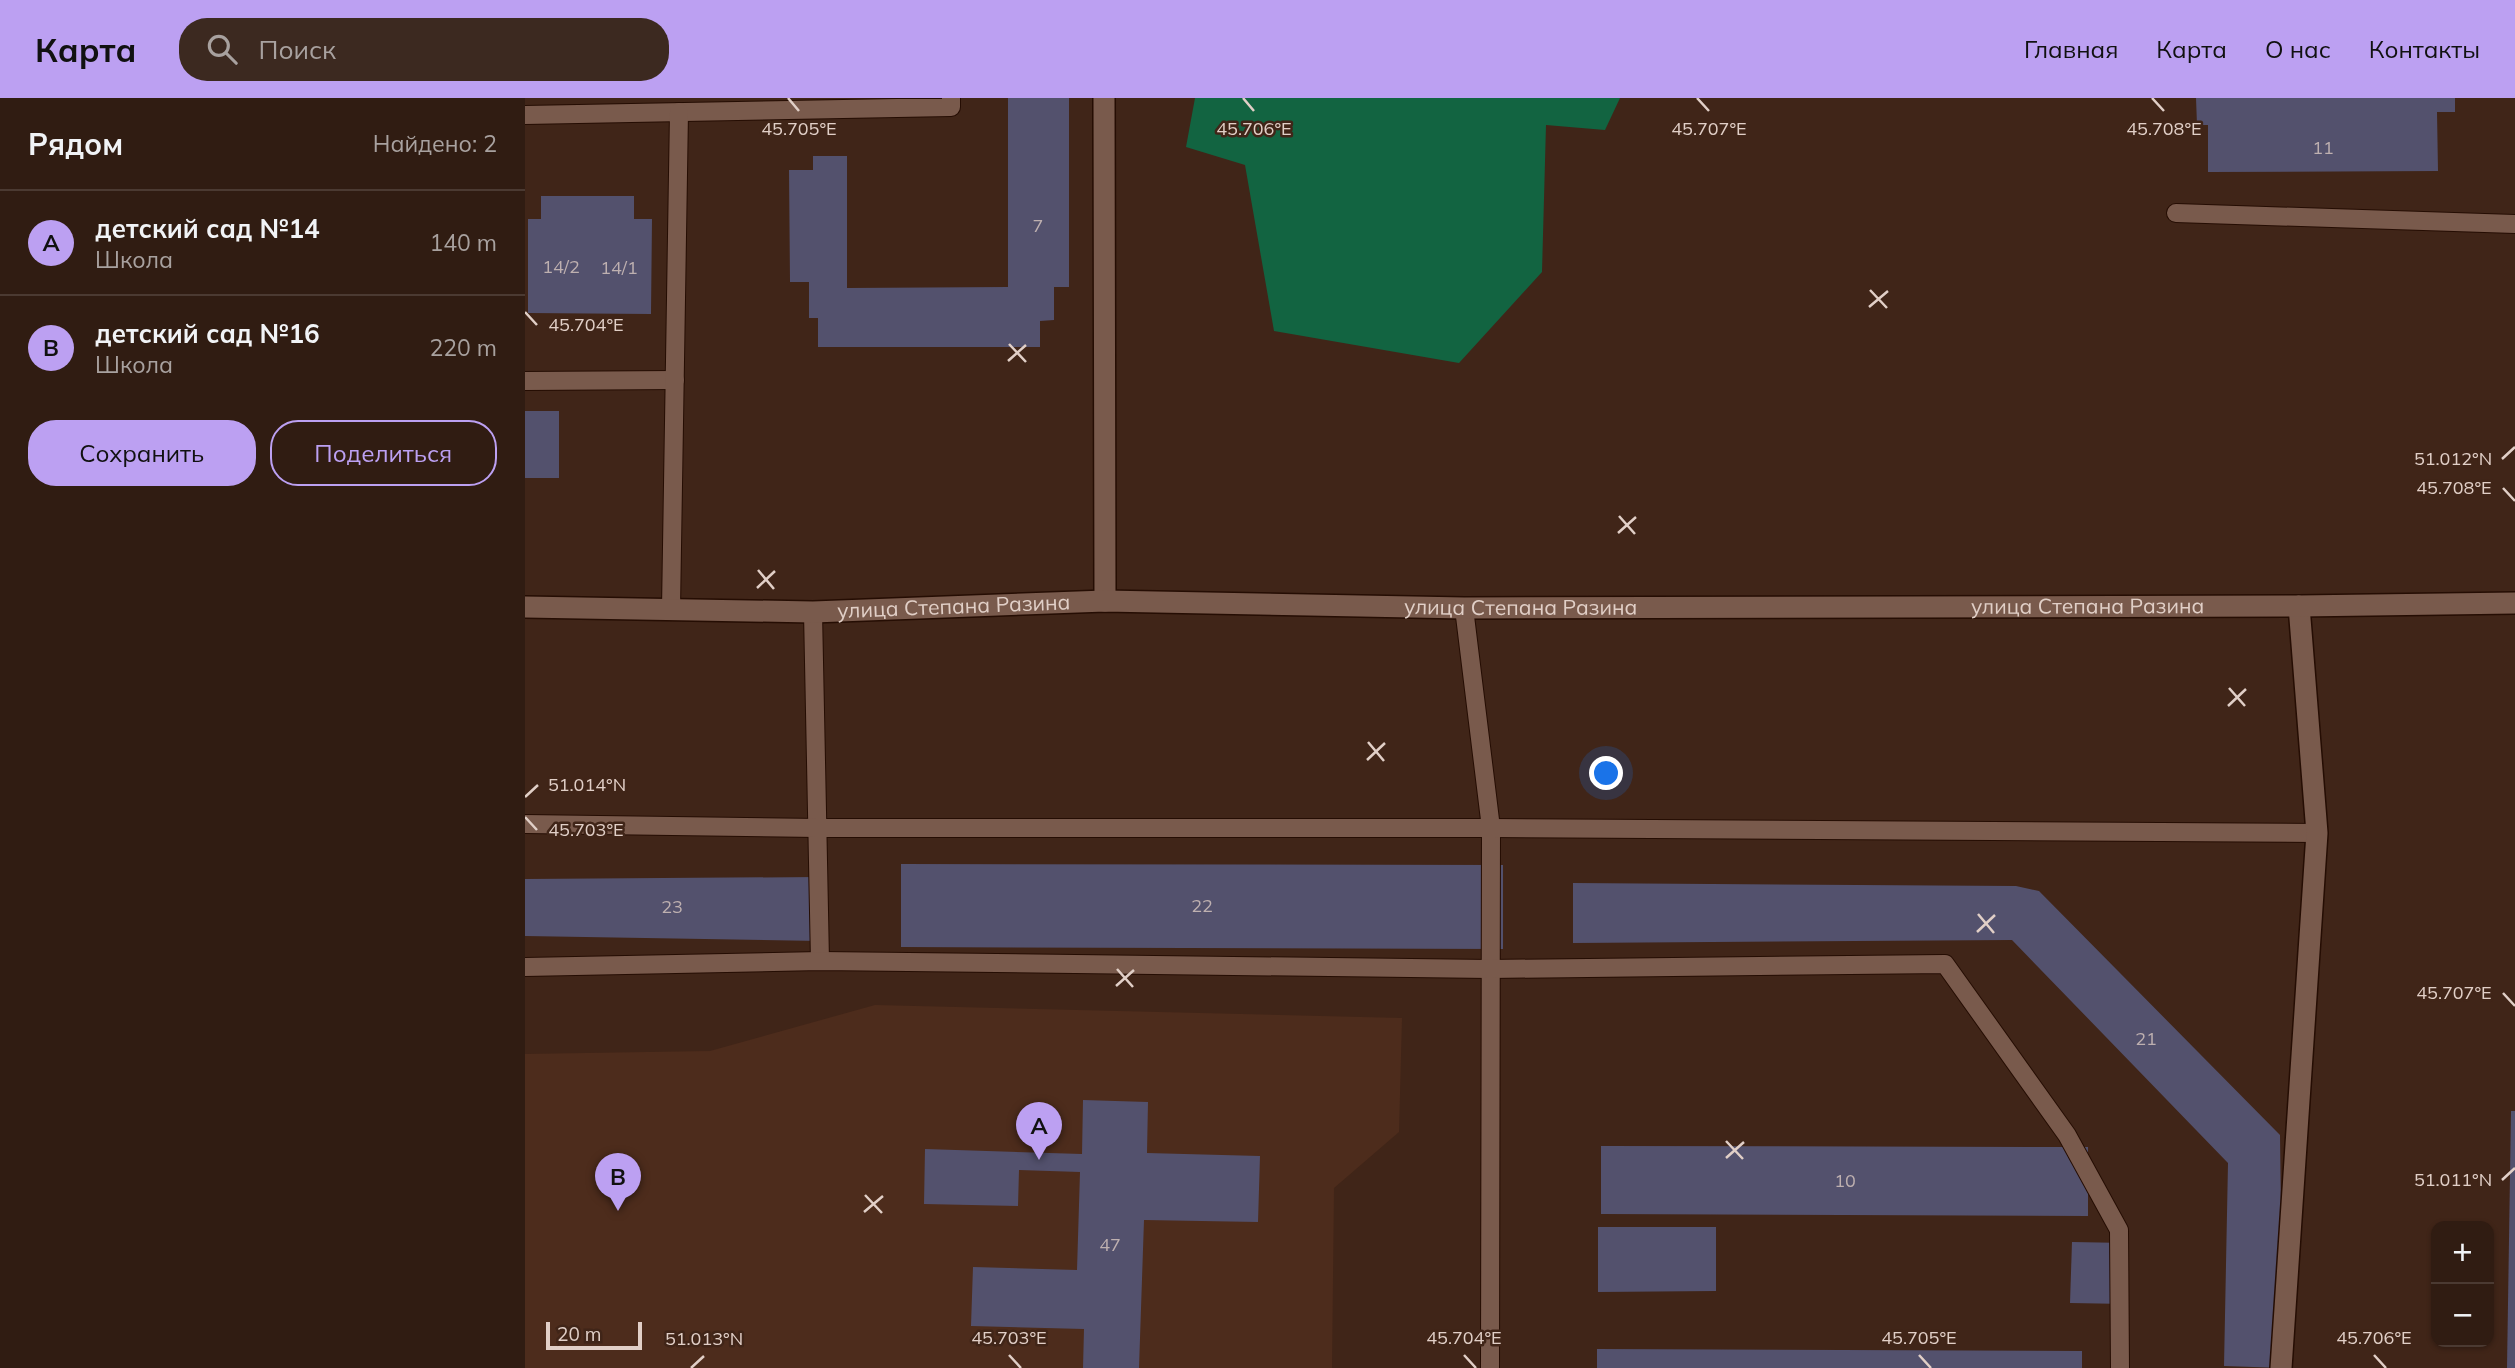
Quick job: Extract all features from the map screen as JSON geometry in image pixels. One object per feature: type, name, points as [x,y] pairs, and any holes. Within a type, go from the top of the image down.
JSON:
[{"type":"street","points":[[1104,98],[1105,601]]},
{"type":"street","name":"улица Степана Разина","points":[[525,607],[813,612],[1105,601],[1464,608],[2515,603]]},
{"type":"street","points":[[2281,1368],[2317,833],[2299,606]]},
{"type":"lane","points":[[525,115],[951,107],[951,98]]},
{"type":"lane","points":[[670,609],[679,112]]},
{"type":"lane","points":[[2176,213],[2515,224]]},
{"type":"lane","points":[[525,381],[675,380]]},
{"type":"lane","points":[[1464,608],[1491,828],[1490,1368]]},
{"type":"lane","points":[[813,612],[820,961]]},
{"type":"lane","points":[[525,824],[818,828],[1491,828],[2317,833]]},
{"type":"lane","points":[[525,967],[820,961],[1490,969],[1945,964],[2067,1135],[2119,1230],[2120,1368]]},
{"type":"shaded area","points":[[875,1005],[1402,1018],[1399,1132],[1334,1188],[1332,1368],[525,1368],[525,1054],[710,1051]]},
{"type":"green space","points":[[1195,98],[1620,98],[1605,130],[1546,125],[1542,272],[1459,363],[1274,331],[1245,165],[1186,147]]},
{"type":"building","points":[[1008,98],[1069,98],[1069,287],[1054,287],[1054,320],[1040,321],[1040,347],[818,347],[818,318],[809,318],[809,282],[790,282],[789,170],[813,170],[813,156],[847,156],[847,288],[1008,287]]},
{"type":"building","points":[[2196,98],[2455,98],[2455,112],[2437,112],[2438,171],[2208,172],[2208,125],[2197,125]]},
{"type":"building","points":[[541,196],[634,196],[634,219],[652,219],[651,314],[528,313],[528,219],[541,219]]},
{"type":"building","points":[[525,411],[559,411],[559,478],[525,478]]},
{"type":"building","points":[[901,864],[1503,865],[1503,949],[901,947]]},
{"type":"building","points":[[818,877],[820,941],[525,936],[525,879]]},
{"type":"building","points":[[1573,883],[2016,886],[2039,891],[2280,1135],[2283,1368],[2224,1366],[2228,1163],[2012,940],[1573,943]]},
{"type":"building","points":[[1083,1100],[1148,1102],[1147,1153],[1260,1156],[1258,1222],[1144,1220],[1139,1368],[1083,1368],[1084,1329],[971,1326],[973,1267],[1077,1270],[1080,1172],[1019,1170],[1018,1206],[924,1204],[925,1149],[1082,1154]]},
{"type":"building","points":[[2511,1111],[2515,1111],[2515,1368],[2507,1368]]},
{"type":"building","points":[[1601,1146],[2088,1147],[2088,1216],[1601,1214]]},
{"type":"building","points":[[1598,1227],[1716,1227],[1716,1291],[1598,1292]]},
{"type":"building","points":[[2072,1242],[2127,1243],[2126,1304],[2070,1303]]},
{"type":"building","points":[[1597,1349],[2082,1351],[2082,1368],[1597,1368]]},
{"type":"place","name":"детский сад №14","points":[[1039,1160]]},
{"type":"place","name":"детский сад №16","points":[[618,1211]]}]
